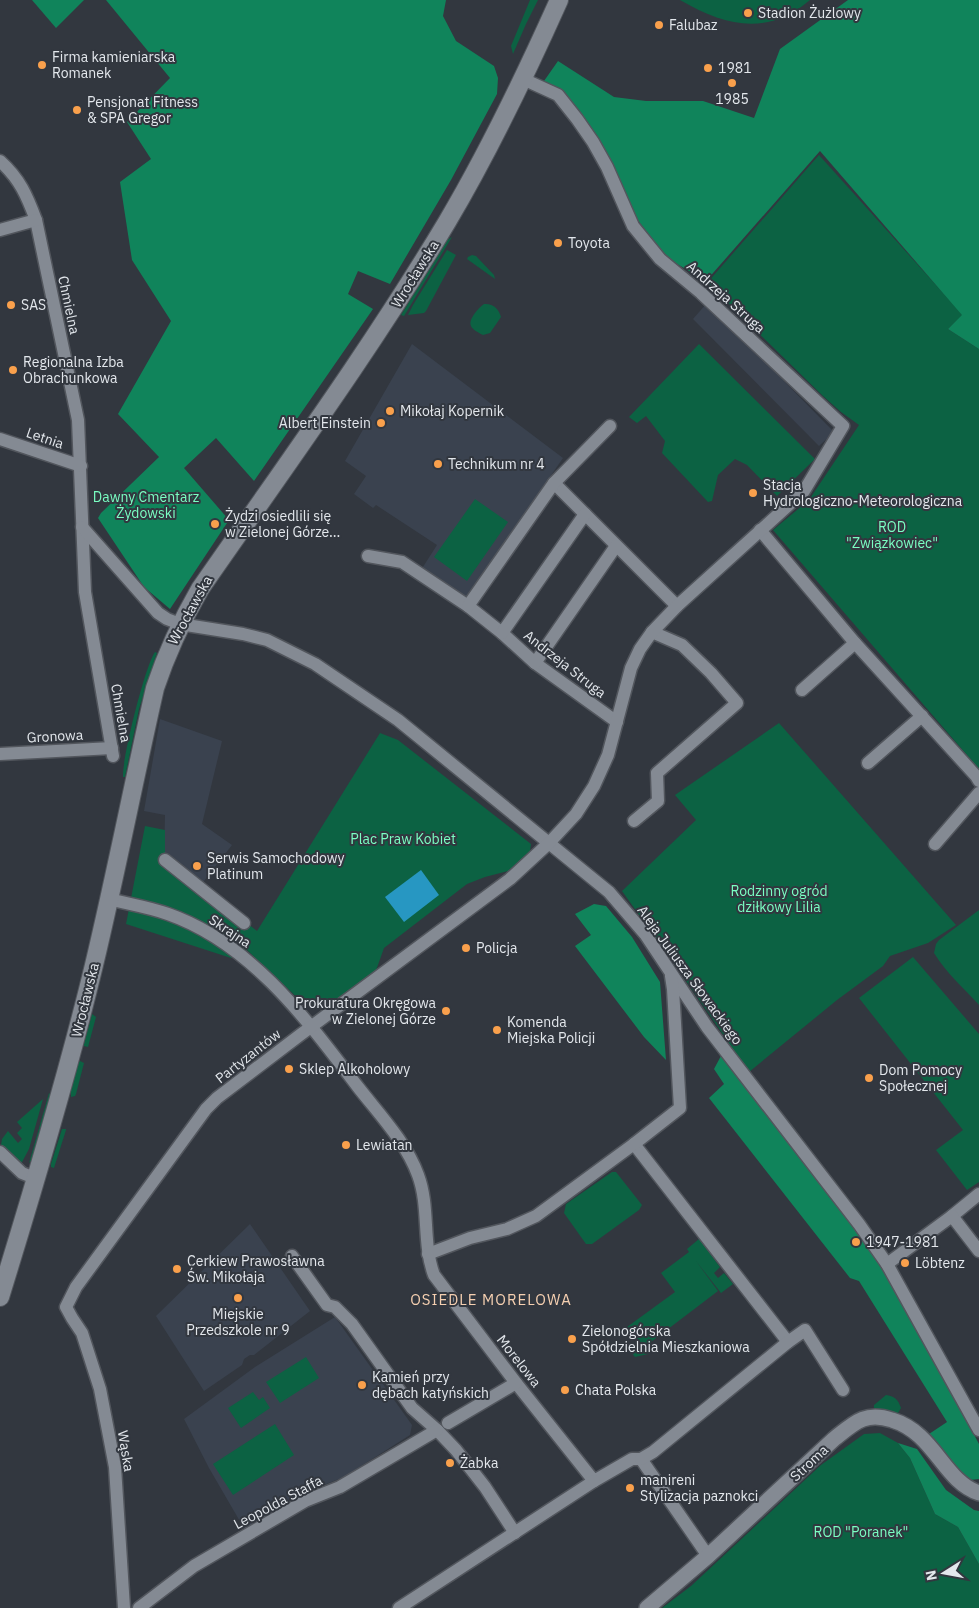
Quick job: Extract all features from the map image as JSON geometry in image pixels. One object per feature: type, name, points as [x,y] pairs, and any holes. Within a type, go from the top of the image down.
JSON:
[{"type":"main road","name":"Wrocławska","points":[[0,1297],[37,1179],[87,995],[155,688],[180,624],[200,589],[385,321],[447,222],[488,149],[559,0]]},
{"type":"street","name":"Andrzeja Struga","points":[[523,79],[558,95],[577,118],[607,167],[633,226],[660,259],[701,293],[843,426],[804,491],[678,606],[652,632],[640,649],[631,668],[608,755],[594,786],[576,814],[549,843]]},
{"type":"street","name":"Chmielna","points":[[0,161],[10,170],[27,194],[36,220],[78,420],[85,592],[112,752]]},
{"type":"street","points":[[0,230],[36,220]]},
{"type":"street","points":[[468,606],[554,483],[610,426]]},
{"type":"street","name":"Letnia","points":[[0,439],[81,466]]},
{"type":"street","points":[[554,483],[678,606]]},
{"type":"street","points":[[502,633],[585,514]]},
{"type":"street","points":[[82,527],[158,613],[180,624]]},
{"type":"street","points":[[760,530],[855,643],[979,781]]},
{"type":"street","points":[[535,663],[616,546]]},
{"type":"street","name":"Andrzeja Struga","points":[[368,556],[402,562],[468,606],[535,663],[617,722]]},
{"type":"street","name":"Aleja Juliusza Słowackiego","points":[[180,624],[243,634],[267,640],[315,664],[395,718],[609,892],[644,934],[707,1027],[859,1224],[887,1264],[979,1430]]},
{"type":"street","points":[[634,821],[658,801],[657,774],[737,703],[711,673],[682,645],[652,632]]},
{"type":"street","points":[[802,690],[855,643]]},
{"type":"street","points":[[868,763],[922,716]]},
{"type":"street","name":"Gronowa","points":[[0,754],[112,752]]},
{"type":"street","points":[[935,844],[979,793]]},
{"type":"street","name":"Partyzantów","points":[[66,1308],[76,1288],[206,1109],[312,1026],[510,879],[549,843]]},
{"type":"street","points":[[165,860],[244,923]]},
{"type":"street","name":"Skrajna","points":[[109,899],[168,913],[227,944],[270,982],[312,1026]]},
{"type":"street","points":[[428,1254],[470,1238],[506,1229],[536,1216],[680,1108],[673,988],[670,971]]},
{"type":"street","name":"Morelowa","points":[[312,1026],[402,1144],[418,1172],[425,1201],[428,1254],[434,1275],[594,1481]]},
{"type":"street","points":[[634,1144],[788,1342]]},
{"type":"street","points":[[0,1152],[22,1173],[37,1179]]},
{"type":"street","points":[[887,1264],[979,1194]]},
{"type":"street","points":[[952,1216],[979,1251]]},
{"type":"street","points":[[292,1256],[327,1305],[335,1307],[352,1324],[412,1408],[443,1427],[456,1450],[486,1487],[515,1533]]},
{"type":"street","name":"Wąska","points":[[66,1308],[82,1333],[100,1389],[115,1466],[124,1608]]},
{"type":"street","points":[[399,1608],[594,1481],[627,1461],[641,1459],[653,1452],[805,1330],[843,1390]]},
{"type":"street","name":"Leopolda Staffa","points":[[139,1608],[194,1566],[300,1504],[346,1483],[516,1383]]},
{"type":"street","name":"Stroma","points":[[647,1608],[708,1556],[855,1421],[881,1416],[901,1422],[916,1431],[929,1444],[961,1483],[976,1491]]},
{"type":"street","points":[[641,1459],[708,1556]]},
{"type":"shaded area","points":[[707,303],[834,432],[819,446],[693,319]]},
{"type":"shaded area","points":[[412,344],[563,458],[466,599],[421,570],[437,545],[376,505],[373,508],[354,494],[366,476],[345,461]]},
{"type":"shaded area","points":[[160,719],[222,741],[202,824],[232,845],[200,886],[164,858],[165,815],[144,811]]},
{"type":"shaded area","name":"Miejskie Przedszkole nr 9","points":[[250,1224],[310,1311],[254,1355],[244,1359],[242,1365],[204,1391],[156,1316]]},
{"type":"shaded area","points":[[335,1317],[412,1425],[410,1435],[344,1477],[306,1492],[245,1530],[209,1468],[184,1419],[255,1367]]},
{"type":"green space","points":[[32,0],[84,0],[56,28]]},
{"type":"green space","name":"Dawny Cmentarz Żydowski","points":[[106,0],[446,0],[443,16],[456,41],[494,66],[498,78],[497,94],[451,180],[390,284],[358,271],[348,294],[373,309],[254,481],[216,438],[184,468],[229,520],[170,609],[144,587],[98,518],[159,457],[118,414],[171,321],[132,260],[120,182],[151,159],[127,122],[170,78]]},
{"type":"green space","points":[[530,0],[538,0],[513,54],[511,46]]},
{"type":"green space","name":"Stadion Żużlowy","points":[[680,0],[810,0],[794,12],[778,19],[746,24],[713,16]]},
{"type":"green space","points":[[848,0],[979,0],[979,349],[948,329],[962,315],[820,151],[706,281],[667,258],[636,218],[598,137],[570,99],[544,81],[558,61],[614,97],[646,101],[703,101],[754,118],[780,49]]},
{"type":"green space","name":"ROD \"Związkowiec\"","points":[[819,155],[963,315],[948,329],[979,349],[979,769],[773,530],[809,500],[859,425],[823,396],[707,283]]},
{"type":"green space","points":[[452,237],[404,316],[401,315],[447,240]]},
{"type":"green space","points":[[447,250],[456,255],[426,311],[424,313],[408,315],[413,305]]},
{"type":"green space","points":[[472,255],[476,256],[494,275],[495,279],[467,259]]},
{"type":"green space","points":[[484,304],[490,304],[495,307],[501,317],[490,333],[483,335],[475,331],[470,324],[472,317]]},
{"type":"green space","points":[[699,344],[815,459],[777,496],[747,465],[735,459],[718,475],[712,501],[708,502],[662,453],[665,441],[646,416],[637,423],[629,417]]},
{"type":"green space","points":[[475,499],[508,522],[467,581],[434,557]]},
{"type":"green space","points":[[155,652],[157,653],[139,709],[125,777],[123,777],[126,752],[135,713]]},
{"type":"green space","name":"Rodzinny ogród dziłkowy Lilia","points":[[779,723],[956,925],[928,943],[890,956],[883,966],[837,1000],[749,1072],[622,891],[696,820],[675,795]]},
{"type":"green space","name":"Plac Praw Kobiet","points":[[380,733],[398,740],[531,844],[530,851],[526,857],[508,871],[467,884],[384,948],[373,979],[341,1000],[329,998],[318,1006],[305,1005],[247,950],[231,958],[126,924],[145,826],[165,830],[165,858],[257,931]]},
{"type":"green space","points":[[594,904],[606,906],[632,937],[660,982],[666,1060],[644,1037],[575,946],[591,935],[575,914]]},
{"type":"green space","points":[[979,910],[979,1005],[950,974],[934,953],[939,940]]},
{"type":"green space","points":[[913,957],[979,1034],[979,1182],[967,1190],[936,1150],[963,1130],[859,998]]},
{"type":"green space","points":[[92,1014],[96,1017],[88,1047],[84,1046],[84,1044]]},
{"type":"green space","points":[[722,1054],[871,1251],[899,1294],[979,1444],[979,1479],[970,1480],[963,1476],[929,1434],[947,1422],[859,1281],[850,1278],[709,1098],[724,1084],[714,1069]]},
{"type":"green space","points":[[80,1061],[84,1063],[76,1094],[71,1097],[71,1090]]},
{"type":"green space","points":[[49,1093],[51,1095],[33,1159],[29,1163]]},
{"type":"green space","points":[[43,1099],[29,1149],[21,1164],[1,1145],[2,1139],[8,1131],[18,1143],[22,1139],[17,1133],[22,1128],[17,1122]]},
{"type":"green space","points":[[62,1129],[66,1130],[54,1168],[51,1167],[51,1164]]},
{"type":"green space","points":[[612,1172],[616,1172],[642,1205],[639,1210],[592,1244],[586,1244],[564,1213],[566,1204]]},
{"type":"green space","points":[[699,1239],[720,1267],[714,1273],[718,1278],[724,1273],[733,1284],[721,1293],[696,1261],[718,1291],[643,1348],[648,1354],[635,1357],[631,1352],[640,1345],[627,1327],[675,1292],[661,1273],[689,1252],[687,1249]]},
{"type":"green space","points":[[306,1357],[319,1378],[280,1403],[266,1382]]},
{"type":"green space","points":[[253,1392],[259,1400],[263,1397],[270,1408],[241,1428],[228,1408]]},
{"type":"green space","points":[[886,1395],[893,1397],[899,1402],[901,1408],[898,1413],[895,1414],[874,1408],[874,1405]]},
{"type":"green space","points":[[275,1424],[294,1455],[233,1495],[213,1464]]},
{"type":"green space","name":"ROD \"Poranek\"","points":[[880,1433],[898,1443],[910,1458],[935,1514],[958,1527],[979,1564],[979,1608],[662,1608],[691,1586],[821,1465],[864,1434]]},
{"type":"green space","points":[[898,1443],[917,1449],[946,1490],[974,1510],[979,1511],[979,1564],[958,1527],[935,1514],[910,1458]]},
{"type":"water","points":[[421,870],[439,895],[404,922],[385,897]]},
{"type":"place","name":"Stadion Żużlowy","points":[[748,13]]},
{"type":"place","name":"Falubaz","points":[[659,25]]},
{"type":"place","name":"Firma kamieniarska Romanek","points":[[42,65]]},
{"type":"place","name":"1981","points":[[708,68]]},
{"type":"place","name":"1985","points":[[732,83]]},
{"type":"place","name":"Pensjonat Fitness & SPA Gregor","points":[[77,110]]},
{"type":"place","name":"Toyota","points":[[558,243]]},
{"type":"place","name":"SAS","points":[[11,305]]},
{"type":"place","name":"Regionalna Izba Obrachunkowa","points":[[13,370]]},
{"type":"place","name":"Mikołaj Kopernik","points":[[390,411]]},
{"type":"place","name":"Albert Einstein","points":[[381,423]]},
{"type":"place","name":"Technikum nr 4","points":[[438,464]]},
{"type":"place","name":"Stacja Hydrologiczno-Meteorologiczna","points":[[753,493]]},
{"type":"place","name":"Żydzi osiedlili się w Zielonej Górze...","points":[[215,524]]},
{"type":"place","name":"Serwis Samochodowy Platinum","points":[[197,866]]},
{"type":"place","name":"Policja","points":[[466,948]]},
{"type":"place","name":"Prokuratura Okręgowa w Zielonej Górze","points":[[446,1011]]},
{"type":"place","name":"Komenda Miejska Policji","points":[[497,1030]]},
{"type":"place","name":"Sklep Alkoholowy","points":[[289,1069]]},
{"type":"place","name":"Dom Pomocy Społecznej","points":[[869,1078]]},
{"type":"place","name":"Lewiatan","points":[[346,1145]]},
{"type":"place","name":"1947-1981","points":[[856,1242]]},
{"type":"place","name":"Löbtenz","points":[[905,1263]]},
{"type":"place","name":"Cerkiew Prawosławna Św. Mikołaja","points":[[177,1269]]},
{"type":"place","name":"Miejskie Przedszkole nr 9","points":[[238,1298]]},
{"type":"place","name":"Zielonogórska Spółdzielnia Mieszkaniowa","points":[[572,1339]]},
{"type":"place","name":"Kamień przy dębach katyńskich","points":[[362,1385]]},
{"type":"place","name":"Chata Polska","points":[[565,1390]]},
{"type":"place","name":"Żabka","points":[[450,1463]]},
{"type":"place","name":"manireni Stylizacja paznokci","points":[[630,1488]]},
{"type":"district","name":"OSIEDLE MORELOWA","points":[[491,1300]]}]
